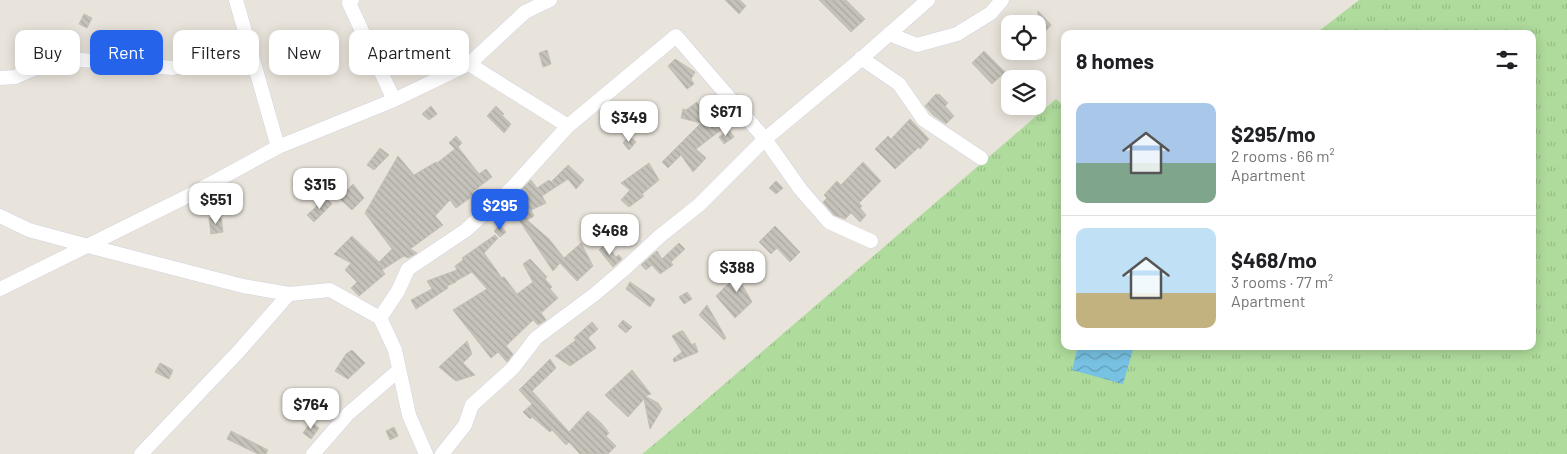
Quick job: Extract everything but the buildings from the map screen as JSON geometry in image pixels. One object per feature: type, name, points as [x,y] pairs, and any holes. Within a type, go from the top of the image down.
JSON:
[{"type":"street","points":[[236,0],[245,30]]},
{"type":"street","points":[[352,0],[349,3],[394,100]]},
{"type":"street","points":[[550,0],[525,12],[469,64],[568,126]]},
{"type":"street","points":[[442,454],[465,425],[472,405],[513,368],[536,338],[595,294],[660,236],[699,205],[765,139],[928,0]]},
{"type":"street","points":[[889,34],[918,45],[957,34],[991,13],[1002,0]]},
{"type":"street","points":[[380,318],[398,291],[408,269],[466,230],[512,188],[568,126],[676,36],[765,139],[801,190],[829,222],[871,241]]},
{"type":"street","points":[[0,78],[14,77],[59,58],[173,68]]},
{"type":"street","points":[[861,58],[899,84],[924,120],[981,158]]},
{"type":"street","points":[[257,75],[278,147]]},
{"type":"street","points":[[0,289],[190,195],[278,147],[394,100],[446,75]]},
{"type":"street","points":[[0,216],[29,230],[243,286],[289,294],[330,290],[380,318],[395,350],[409,415],[426,454]]},
{"type":"street","points":[[141,454],[239,351],[289,294]]},
{"type":"street","points":[[314,454],[348,414],[399,370]]},
{"type":"green space","points":[[1359,0],[1567,0],[1567,454],[642,454],[1037,115],[1046,115],[1046,108],[1056,99],[1061,103],[1061,350],[1536,350],[1536,30],[1320,30]]},
{"type":"water","points":[[1077,350],[1133,350],[1123,384],[1072,370]]}]
